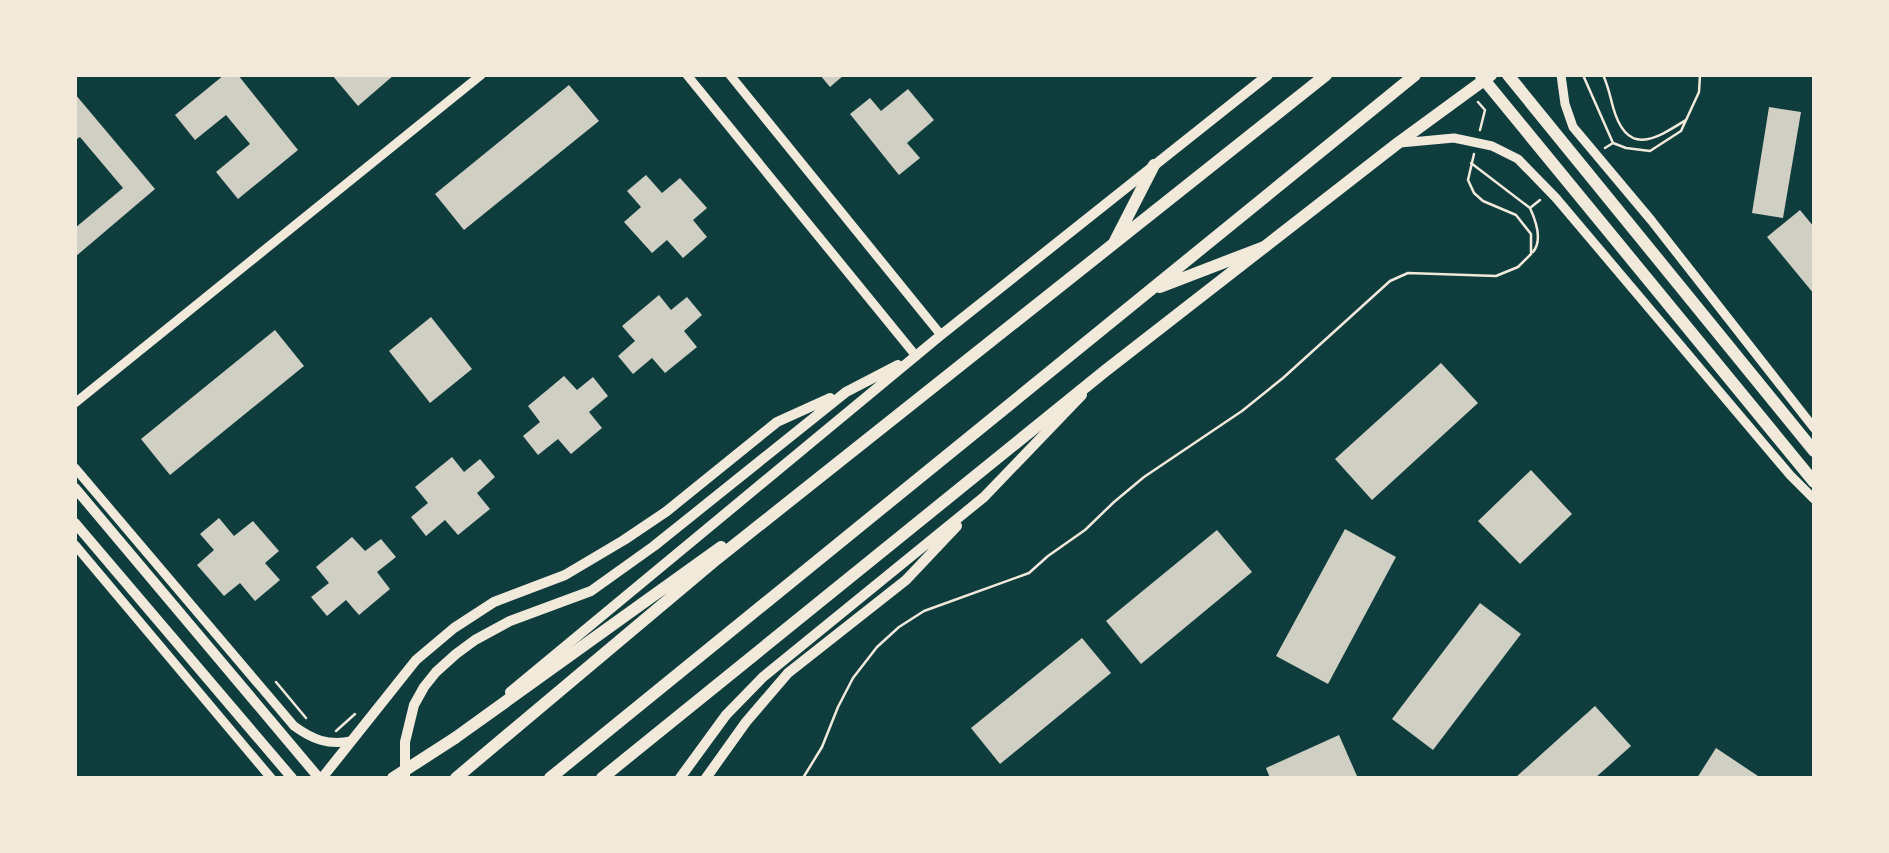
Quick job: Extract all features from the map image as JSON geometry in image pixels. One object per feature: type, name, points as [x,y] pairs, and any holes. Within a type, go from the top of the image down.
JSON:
[{"type":"main road","points":[[455,738],[941,335],[1268,75]]},
{"type":"main road","points":[[456,778],[718,558],[1326,75]]},
{"type":"main road","points":[[550,778],[1415,75]]},
{"type":"main road","points":[[1481,75],[1814,482]]},
{"type":"main road","points":[[601,778],[1105,371],[1398,143],[1491,75]]},
{"type":"main road","points":[[1508,75],[1814,451]]},
{"type":"main road","points":[[1111,247],[1154,165]]},
{"type":"main road","points":[[1150,291],[1264,247]]},
{"type":"main road","points":[[75,488],[320,778],[416,660],[454,628],[494,603],[565,575],[624,540],[667,511],[777,422],[916,356]]},
{"type":"main road","points":[[706,778],[746,722],[788,673],[906,580],[1105,371]]},
{"type":"main road","points":[[405,778],[405,742],[414,705],[436,672],[456,654],[510,621],[591,592],[846,391]]},
{"type":"main road","points":[[393,778],[455,738],[857,448]]},
{"type":"main road","points":[[680,778],[726,715],[763,677],[984,497]]},
{"type":"main road","points":[[75,523],[292,778]]},
{"type":"street","points":[[75,403],[481,75]]},
{"type":"street","points":[[687,75],[916,356]]},
{"type":"street","points":[[730,75],[941,335]]},
{"type":"street","points":[[1561,75],[1565,104],[1573,127],[1651,220],[1814,428]]},
{"type":"street","points":[[1398,143],[1454,138],[1492,146],[1518,159],[1556,198],[1790,475],[1814,499]]},
{"type":"street","points":[[75,468],[294,726],[310,738],[340,743],[351,741]]},
{"type":"street","points":[[75,545],[271,778]]},
{"type":"path","points":[[1583,75],[1613,143]]},
{"type":"path","points":[[1603,75],[1620,125],[1630,138],[1641,140],[1657,137],[1686,119]]},
{"type":"path","points":[[1471,163],[1530,208]]},
{"type":"path","points":[[803,778],[822,747],[853,678],[877,648],[900,627],[924,611],[1030,573],[1048,556],[1085,530],[1144,477],[1242,411],[1283,378],[1390,281],[1408,273],[1496,276],[1518,267],[1531,254],[1531,234],[1516,215]]},
{"type":"path","points":[[276,682],[311,724]]},
{"type":"path","points":[[328,733],[335,731],[360,709]]},
{"type":"building","points":[[224,75],[238,75],[298,150],[238,199],[216,172],[250,144],[226,115],[195,140],[175,115]]},
{"type":"building","points":[[332,75],[394,75],[358,106]]},
{"type":"building","points":[[820,75],[844,75],[830,87]]},
{"type":"building","points":[[569,85],[599,121],[464,230],[435,194]]},
{"type":"building","points":[[908,89],[934,120],[907,143],[920,158],[899,175],[850,114],[870,98],[881,111]]},
{"type":"building","points":[[75,94],[155,189],[75,257],[75,228],[123,188],[80,137],[75,140]]},
{"type":"building","points":[[1769,107],[1801,112],[1783,218],[1752,213]]},
{"type":"building","points":[[646,175],[662,193],[680,178],[707,208],[693,220],[707,237],[683,258],[667,240],[652,253],[624,222],[641,207],[627,191]]},
{"type":"building","points":[[1800,210],[1814,227],[1814,294],[1767,237]]},
{"type":"building","points":[[659,295],[671,310],[687,297],[702,315],[684,331],[697,347],[665,373],[652,358],[633,374],[618,356],[635,341],[622,326]]},
{"type":"building","points":[[431,317],[472,369],[430,403],[389,351]]},
{"type":"building","points":[[275,330],[304,366],[170,475],[141,439]]},
{"type":"building","points":[[1441,363],[1478,403],[1372,500],[1335,459]]},
{"type":"building","points":[[564,376],[577,390],[593,377],[608,396],[589,412],[602,428],[571,454],[558,439],[538,455],[523,436],[540,422],[528,406]]},
{"type":"building","points":[[452,457],[464,472],[480,459],[495,477],[477,493],[490,509],[458,535],[445,520],[426,536],[411,517],[428,503],[415,487]]},
{"type":"building","points":[[1531,470],[1572,514],[1520,564],[1478,521]]},
{"type":"building","points":[[219,518],[234,536],[253,521],[279,551],[265,563],[280,580],[255,601],[240,583],[224,596],[197,565],[214,550],[200,534]]},
{"type":"building","points":[[1345,529],[1396,557],[1328,684],[1276,656]]},
{"type":"building","points":[[1217,530],[1252,572],[1141,664],[1106,621]]},
{"type":"building","points":[[352,537],[365,551],[381,539],[396,557],[377,572],[390,589],[359,615],[346,600],[327,616],[311,597],[329,583],[316,567]]},
{"type":"building","points":[[1480,603],[1521,634],[1433,750],[1392,719]]},
{"type":"building","points":[[1082,638],[1111,673],[1000,764],[971,728]]},
{"type":"building","points":[[1595,706],[1631,746],[1595,778],[1515,778]]},
{"type":"building","points":[[1339,735],[1357,776],[1354,778],[1270,778],[1266,768]]},
{"type":"building","points":[[1716,748],[1761,778],[1697,778]]}]
